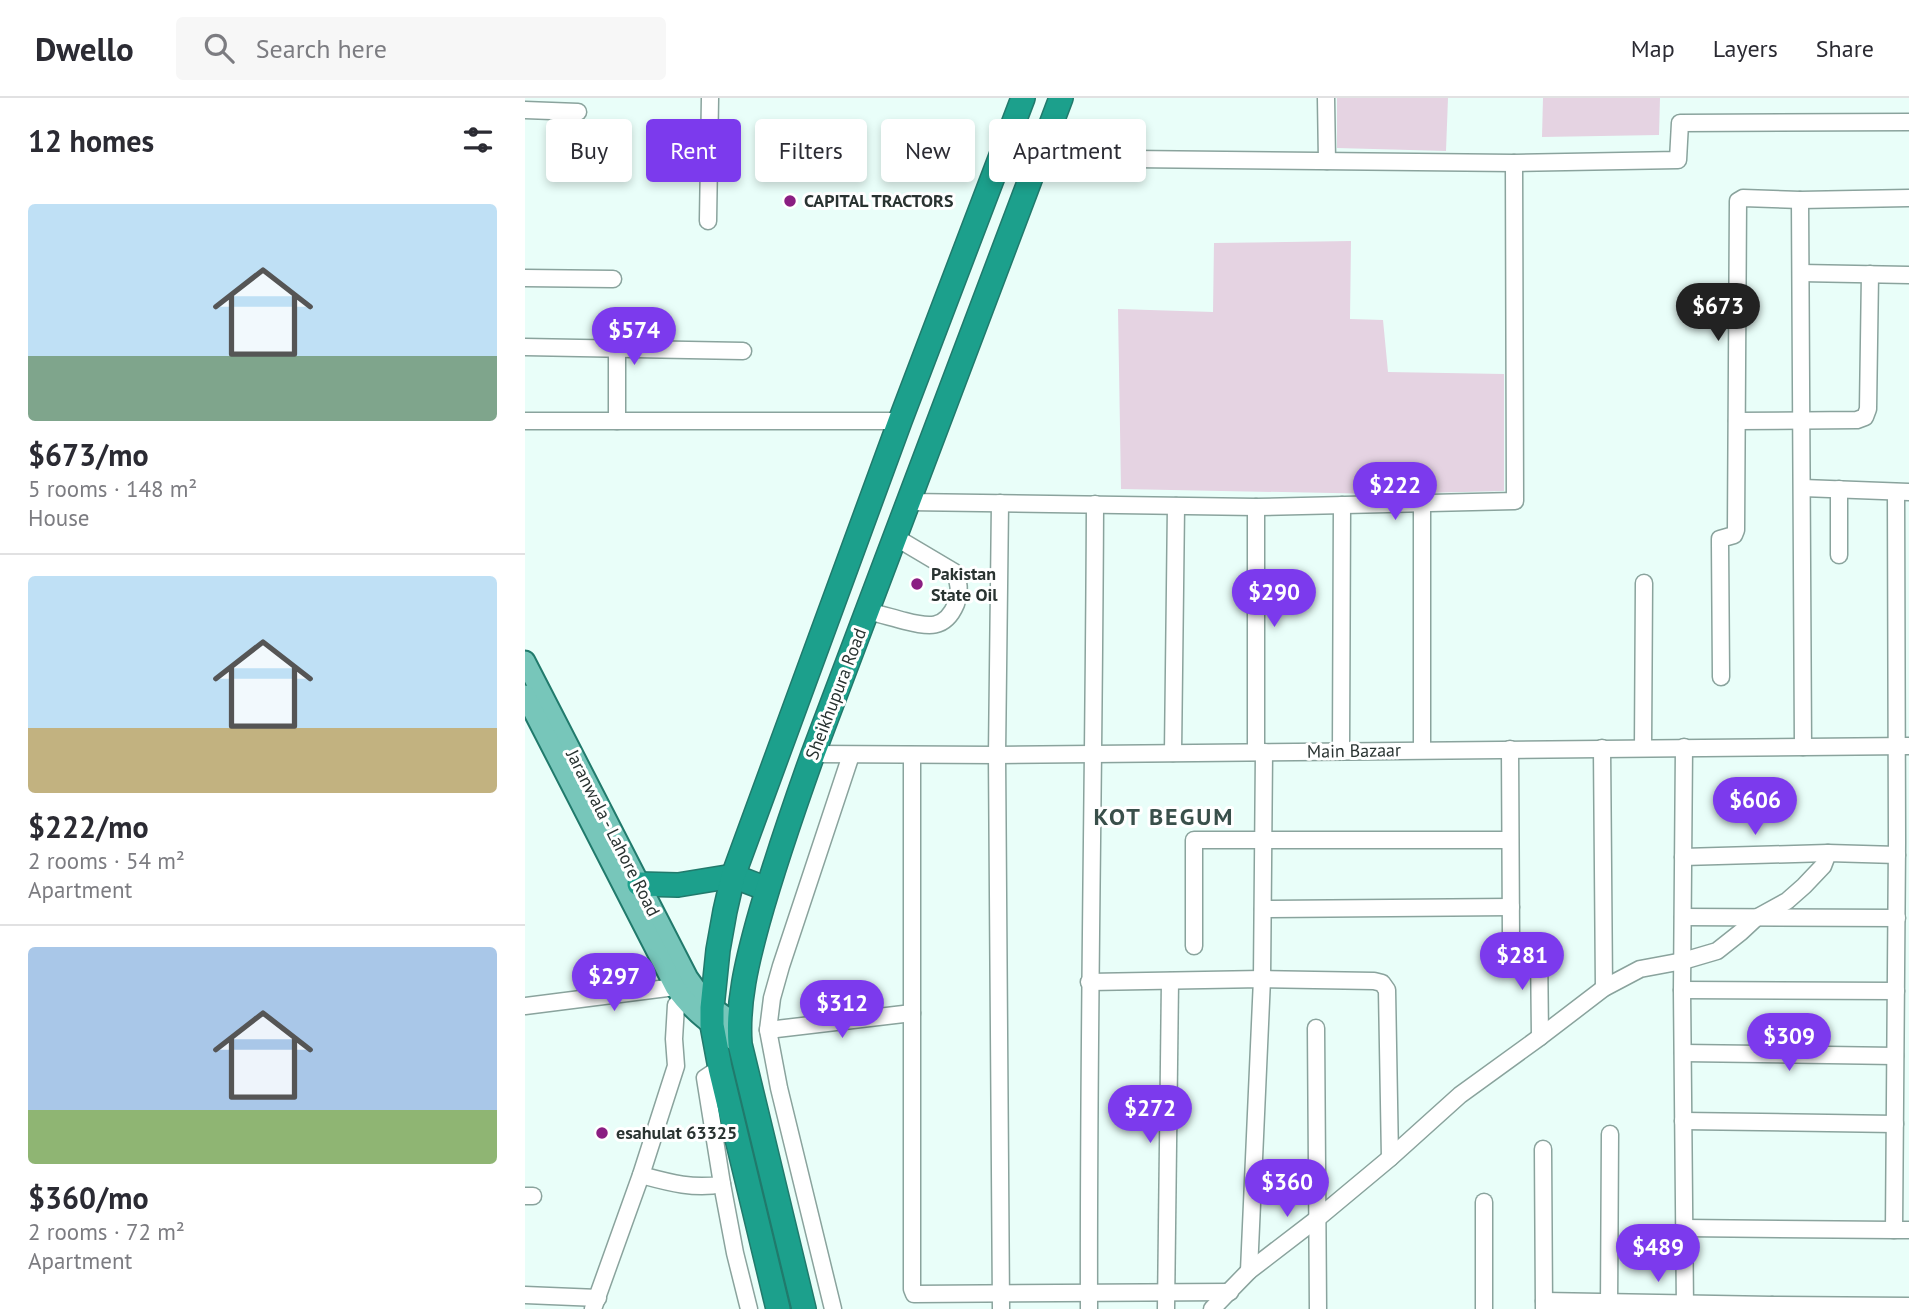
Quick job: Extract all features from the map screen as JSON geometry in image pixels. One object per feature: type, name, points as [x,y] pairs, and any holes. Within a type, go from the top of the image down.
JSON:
[{"type":"highway","name":"Sheikhupura Road","points":[[778,1309],[720,1068],[712,1016],[718,950],[725,911],[733,876],[900,421],[1023,98]]},
{"type":"highway","name":"Sheikhupura Road","points":[[1053,119],[1061,98]]},
{"type":"highway","name":"Sheikhupura Road","points":[[804,1309],[740,1035],[744,982],[767,889],[813,754],[1029,182]]},
{"type":"highway","points":[[639,884],[678,886],[733,876],[767,889]]},
{"type":"main road","name":"Jaranwala - Lahore Road","points":[[525,661],[639,884],[685,988]]},
{"type":"main road","name":"Jaranwala - Lahore Road","points":[[525,695],[532,722],[685,988],[712,1016],[740,1035]]},
{"type":"street","points":[[708,221],[710,98]]},
{"type":"street","points":[[1326,98],[1327,161]]},
{"type":"street","points":[[525,110],[578,112]]},
{"type":"street","points":[[1146,159],[1514,163],[1678,160],[1680,123],[1909,122]]},
{"type":"street","points":[[908,502],[1257,507],[1515,501],[1514,163]]},
{"type":"street","points":[[1721,677],[1720,539],[1734,535],[1736,530],[1738,201],[1743,198],[1909,198]]},
{"type":"street","points":[[1800,200],[1803,747]]},
{"type":"street","points":[[1801,273],[1909,275]]},
{"type":"street","points":[[1737,421],[1865,417],[1868,409],[1870,274]]},
{"type":"street","points":[[525,278],[613,279]]},
{"type":"street","points":[[525,347],[743,351]]},
{"type":"street","points":[[617,349],[617,421]]},
{"type":"street","points":[[525,421],[900,421]]},
{"type":"street","points":[[1684,1228],[1902,1230],[1895,1124],[1895,1056],[1902,1020],[1896,991],[1896,918],[1901,846],[1902,492],[1803,488]]},
{"type":"street","points":[[1839,489],[1839,555]]},
{"type":"street","points":[[1000,503],[997,755],[1001,1301]]},
{"type":"street","points":[[1422,503],[1422,750]]},
{"type":"street","points":[[1089,1309],[1089,982],[1094,754],[1095,504]]},
{"type":"street","points":[[1341,751],[1342,505]]},
{"type":"street","points":[[1173,753],[1177,506]]},
{"type":"street","points":[[1249,1271],[1263,909],[1257,507]]},
{"type":"street","points":[[867,611],[926,626],[939,624],[947,619],[955,607],[959,594],[958,579],[954,572],[895,537]]},
{"type":"street","points":[[1643,748],[1644,583]]},
{"type":"street","name":"Main Bazaar","points":[[813,754],[997,755],[1900,746]]},
{"type":"street","points":[[1684,747],[1682,990],[1685,1306]]},
{"type":"street","points":[[1602,748],[1604,988]]},
{"type":"street","points":[[1510,749],[1511,938]]},
{"type":"street","points":[[833,1309],[779,1088],[768,1030],[778,977],[851,755]]},
{"type":"street","points":[[912,755],[914,1294],[1001,1301],[1089,1292],[1166,1301],[1230,1292]]},
{"type":"street","points":[[1194,946],[1194,840],[1510,840]]},
{"type":"street","points":[[1683,857],[1828,853],[1901,846]]},
{"type":"street","points":[[1214,1308],[1249,1271],[1318,1219],[1460,1095],[1604,988],[1640,969],[1717,951],[1756,918],[1787,901],[1804,886],[1823,866],[1828,853]]},
{"type":"street","points":[[1263,909],[1511,907]]},
{"type":"street","points":[[1683,917],[1896,918]]},
{"type":"street","points":[[1539,946],[1540,1037]]},
{"type":"street","points":[[1089,982],[1262,979],[1382,983],[1387,990],[1390,1158]]},
{"type":"street","points":[[1166,1301],[1170,981]]},
{"type":"street","points":[[525,1006],[685,988]]},
{"type":"street","points":[[525,1295],[595,1303],[641,1175],[676,1066],[676,1005],[685,988]]},
{"type":"street","points":[[1682,990],[1896,991]]},
{"type":"street","points":[[768,1030],[912,1013]]},
{"type":"street","points":[[1316,1028],[1318,1309]]},
{"type":"street","points":[[1683,1053],[1895,1056]]},
{"type":"street","points":[[720,1068],[705,1078],[735,1253],[749,1309]]},
{"type":"street","points":[[1683,1121],[1895,1124]]},
{"type":"street","points":[[1609,1305],[1610,1134]]},
{"type":"street","points":[[1543,1149],[1544,1305],[1909,1306]]},
{"type":"street","points":[[641,1175],[678,1185],[722,1184]]},
{"type":"street","points":[[1484,1202],[1484,1309]]},
{"type":"building","points":[[1337,98],[1448,98],[1446,151],[1337,148]]},
{"type":"building","points":[[1543,98],[1660,98],[1659,135],[1542,137]]},
{"type":"building","points":[[1351,241],[1350,319],[1383,320],[1388,372],[1504,374],[1504,491],[1382,494],[1121,489],[1118,309],[1213,312],[1214,243]]},
{"type":"place","name":"CAPITAL TRACTORS","points":[[790,201]]},
{"type":"place","name":"Pakistan State Oil","points":[[917,584]]},
{"type":"place","name":"esahulat 63325","points":[[602,1133]]},
{"type":"district","name":"KOT BEGUM","points":[[1164,817]]}]
